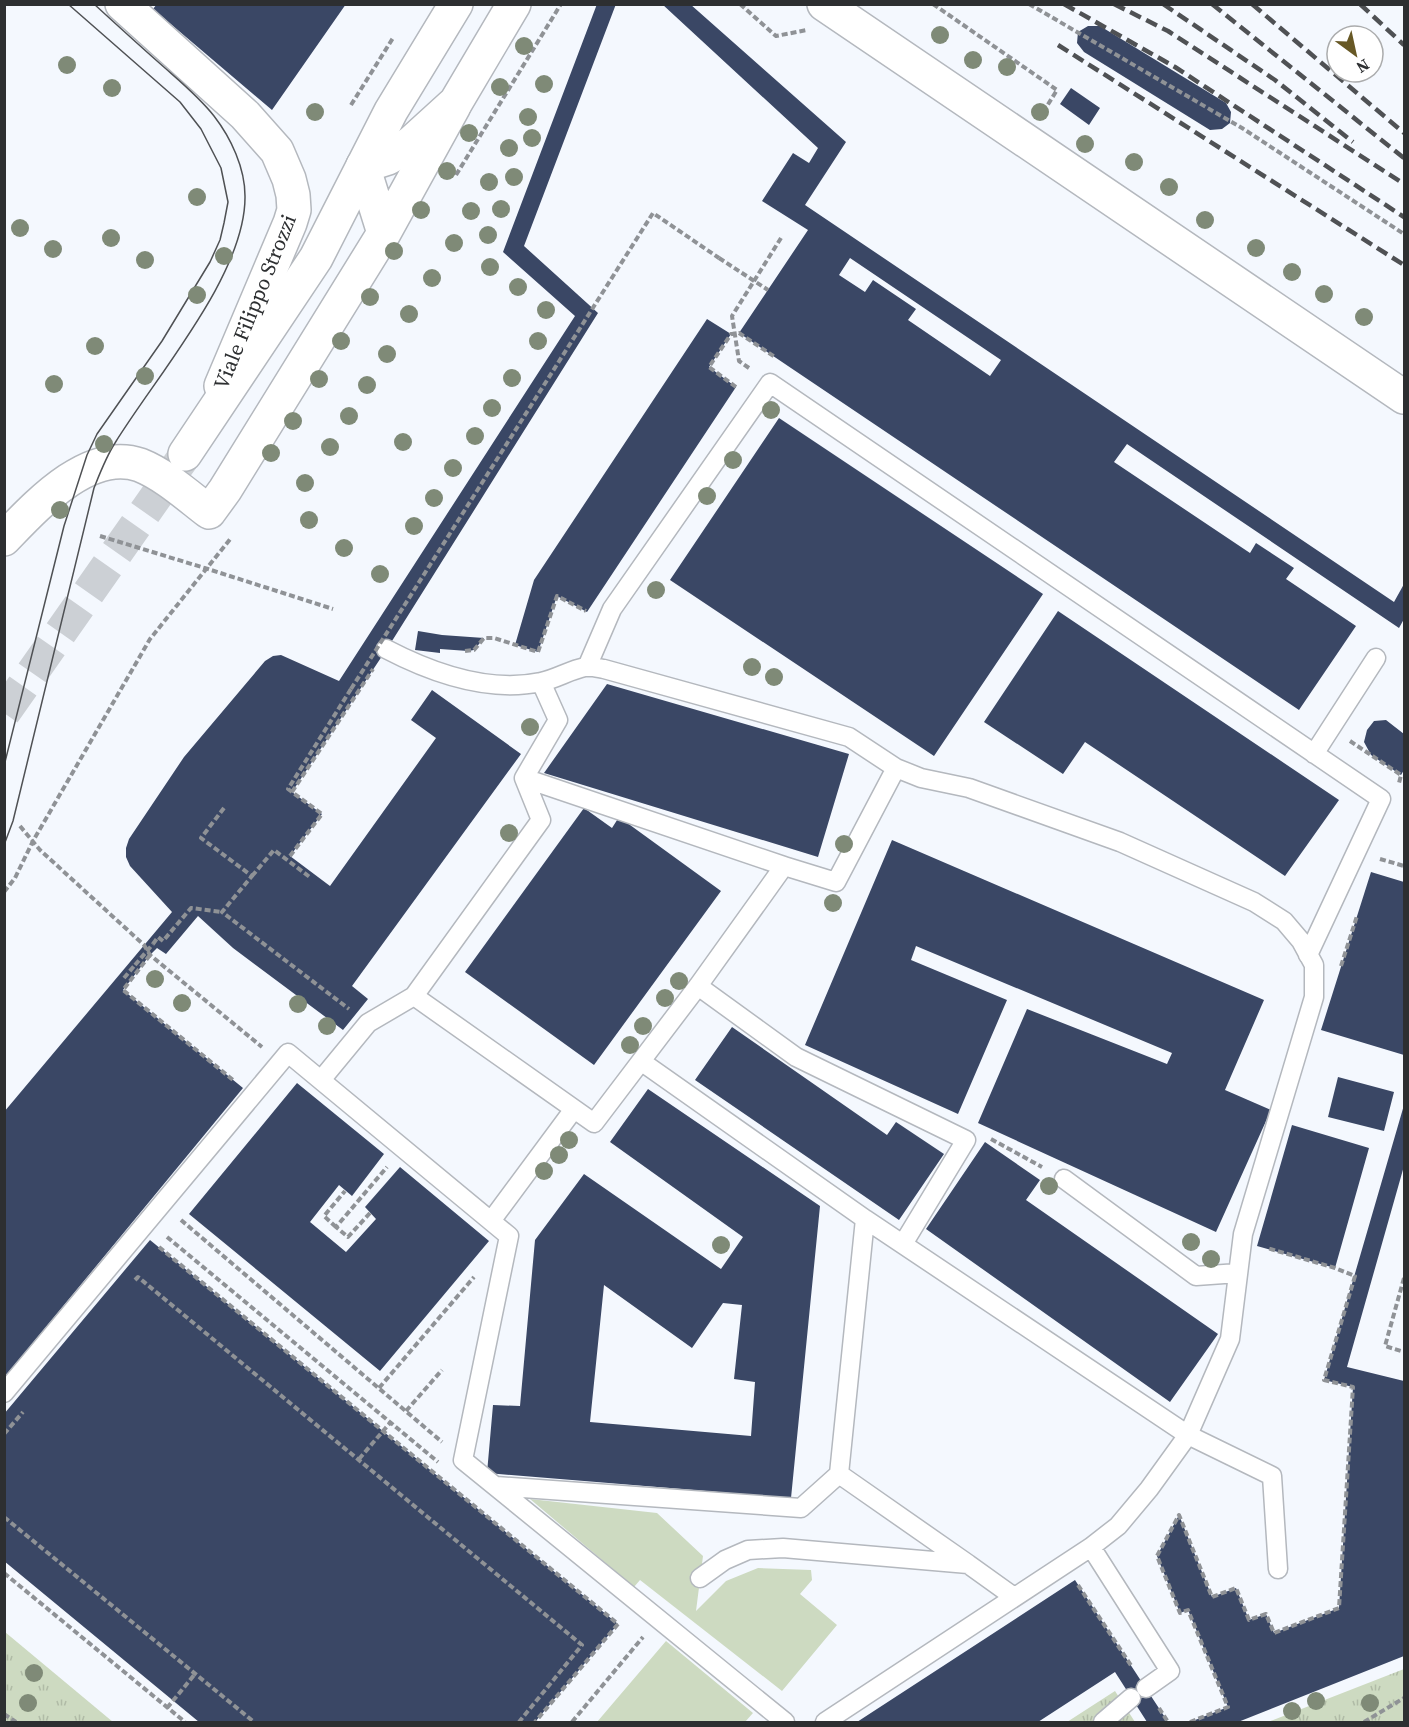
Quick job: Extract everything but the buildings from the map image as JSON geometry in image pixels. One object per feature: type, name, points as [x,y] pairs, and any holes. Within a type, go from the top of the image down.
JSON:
[{"type":"street","points":[[384,233],[363,166],[407,81],[456,4]]},
{"type":"street","points":[[4,539],[42,501],[57,490],[91,468],[113,461],[133,463],[146,468],[209,512],[384,233],[456,102],[514,4]]},
{"type":"street","points":[[824,4],[1404,397]]},
{"type":"street","name":"Viale Filippo Strozzi","points":[[128,6],[245,115],[277,151],[293,195],[294,210],[290,223],[194,442],[316,258],[363,166]]},
{"type":"street","points":[[363,166],[388,158],[399,151],[456,102]]},
{"type":"lane","points":[[587,667],[612,609],[770,382],[1381,800],[1308,955]]},
{"type":"lane","points":[[386,649],[410,662],[497,686],[541,682],[587,667],[604,669],[849,737],[896,768],[921,778],[969,788],[1120,842],[1254,902],[1284,921],[1301,941],[1314,965],[1314,997],[1243,1234],[1230,1339],[1188,1435],[1149,1489],[1118,1526],[1091,1547],[825,1722]]},
{"type":"lane","points":[[1314,754],[1376,658]]},
{"type":"lane","points":[[524,778],[558,720],[541,682]]},
{"type":"lane","points":[[524,778],[836,882],[896,768]]},
{"type":"lane","points":[[321,1080],[368,1023],[414,996],[541,820],[524,778]]},
{"type":"lane","points":[[414,996],[594,1123],[642,1062],[784,866]]},
{"type":"lane","points":[[698,986],[796,1057],[966,1140],[903,1244]]},
{"type":"lane","points":[[4,1393],[288,1053],[509,1236],[463,1460],[785,1722]]},
{"type":"lane","points":[[642,1062],[866,1219],[1188,1435],[1272,1476],[1278,1569]]},
{"type":"lane","points":[[491,1221],[574,1109]]},
{"type":"lane","points":[[1064,1179],[1196,1276],[1238,1273]]},
{"type":"lane","points":[[496,1486],[801,1508],[839,1474],[866,1219]]},
{"type":"lane","points":[[839,1474],[1014,1597]]},
{"type":"lane","points":[[1091,1547],[1170,1671],[1138,1693],[1103,1722]]},
{"type":"lane","points":[[700,1578],[725,1560],[748,1551],[783,1548],[968,1564]]},
{"type":"path","points":[[933,4],[1057,90],[1047,106]]},
{"type":"path","points":[[1029,4],[1242,128],[1404,234]]},
{"type":"path","points":[[351,105],[393,38]]},
{"type":"path","points":[[290,856],[322,814],[288,789],[653,213],[768,290]]},
{"type":"path","points":[[770,382],[739,361],[732,316],[781,238]]},
{"type":"path","points":[[730,397],[736,387],[709,368],[731,334],[739,333],[778,359]]},
{"type":"path","points":[[4,892],[15,878],[33,841],[150,639],[236,532]]},
{"type":"path","points":[[100,536],[333,609]]},
{"type":"path","points":[[459,650],[474,650],[484,638],[494,638],[538,652],[557,596],[587,612],[594,602]]},
{"type":"path","points":[[292,792],[386,649]]},
{"type":"path","points":[[1330,729],[1401,774],[1398,785]]},
{"type":"path","points":[[224,808],[201,838],[252,876]]},
{"type":"path","points":[[20,826],[40,850],[144,945],[150,955],[279,1061]]},
{"type":"path","points":[[222,912],[274,850],[311,878]]},
{"type":"path","points":[[1339,974],[1360,906]]},
{"type":"path","points":[[124,978],[158,938],[163,941],[191,908],[222,912],[356,1014]]},
{"type":"path","points":[[150,955],[123,990],[234,1081]]},
{"type":"path","points":[[966,1140],[983,1134],[1064,1179]]},
{"type":"path","points":[[336,1227],[403,1148]]},
{"type":"path","points":[[345,1191],[324,1216],[336,1227],[348,1237],[370,1212]]},
{"type":"path","points":[[162,1204],[463,1460]]},
{"type":"path","points":[[176,1216],[162,1233],[390,1423],[359,1459]]},
{"type":"path","points":[[379,1388],[509,1236]]},
{"type":"path","points":[[150,1240],[618,1624],[536,1722]]},
{"type":"path","points":[[1190,1722],[1228,1707],[1188,1610],[1180,1612],[1157,1556],[1179,1515],[1212,1597],[1236,1588],[1249,1620],[1266,1614],[1274,1633],[1339,1608],[1353,1388],[1324,1380],[1355,1276],[1257,1246]]},
{"type":"path","points":[[130,1286],[138,1277],[582,1645],[519,1722]]},
{"type":"path","points":[[1404,1278],[1385,1346],[1404,1352]]},
{"type":"path","points":[[406,1411],[442,1370]]},
{"type":"path","points":[[4,1434],[27,1408]]},
{"type":"path","points":[[4,1517],[254,1722]]},
{"type":"path","points":[[4,1573],[185,1722]]},
{"type":"path","points":[[1075,1580],[1138,1693],[1168,1722]]},
{"type":"path","points":[[572,1722],[658,1618]]},
{"type":"path","points":[[167,1708],[195,1674]]},
{"type":"path","points":[[1364,1722],[1404,1698]]},
{"type":"path","points":[[4,1714],[16,1722]]},
{"type":"green space","points":[[530,1499],[657,1513],[703,1556],[696,1611],[726,1581],[758,1568],[811,1570],[812,1580],[800,1594],[837,1625],[782,1691],[640,1580],[634,1587]]},
{"type":"green space","points":[[5,1632],[113,1722],[5,1722]]},
{"type":"green space","points":[[666,1641],[753,1713],[745,1722],[597,1722]]},
{"type":"green space","points":[[1404,1669],[1404,1722],[1268,1722]]},
{"type":"green space","points":[[1115,1691],[1135,1722],[1067,1722]]},
{"type":"tunnel","points":[[4,713],[183,458]]},
{"type":"tram line","points":[[4,766],[64,526],[87,455],[97,434],[162,341],[210,262],[220,240],[228,202],[221,168],[201,129],[180,102],[68,4]]},
{"type":"tram line","points":[[4,845],[13,821],[94,488],[115,443],[196,324],[215,291],[231,258],[241,226],[245,196],[240,164],[226,134],[214,116],[191,91],[94,4]]},
{"type":"railway","points":[[1064,4],[1175,67],[1404,217]]},
{"type":"railway","points":[[1114,4],[1168,31],[1404,184]]},
{"type":"railway","points":[[1163,4],[1275,80],[1353,142]]},
{"type":"railway","points":[[1212,4],[1404,158]]},
{"type":"railway","points":[[1252,4],[1404,133]]},
{"type":"railway","points":[[1360,4],[1404,45]]},
{"type":"railway","points":[[1058,45],[1404,265]]}]
